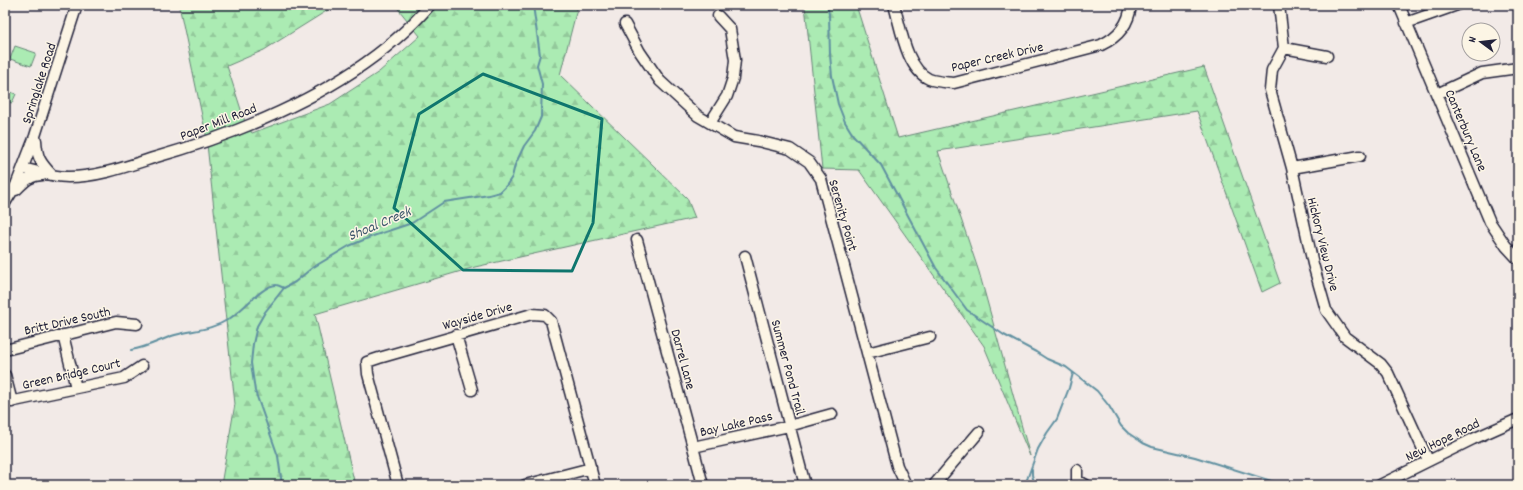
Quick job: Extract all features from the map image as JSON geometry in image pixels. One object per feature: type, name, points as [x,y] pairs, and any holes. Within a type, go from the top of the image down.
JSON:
[{"type":"street","name":"Springlake Road","points":[[23,168],[35,136],[77,5]]},
{"type":"street","name":"Paper Mill Road","points":[[23,168],[68,177],[98,175],[195,146],[285,109],[347,76],[389,45],[430,5]]},
{"type":"street","name":"Paper Creek Drive","points":[[894,5],[908,56],[918,70],[928,79],[954,83],[1101,45],[1112,40],[1121,31],[1127,20],[1131,5]]},
{"type":"street","points":[[1279,5],[1284,48],[1327,56]]},
{"type":"street","name":"Canterbury Lane","points":[[1399,5],[1490,222],[1506,246],[1518,259]]},
{"type":"street","points":[[1406,23],[1457,5]]},
{"type":"street","points":[[710,123],[727,96],[733,78],[735,60],[730,29],[718,16]]},
{"type":"street","name":"Serenity Point","points":[[625,24],[640,52],[660,81],[698,116],[734,136],[790,149],[809,162],[821,179],[897,466],[906,485]]},
{"type":"street","name":"Hickory View Drive","points":[[1284,48],[1272,70],[1270,90],[1292,168],[1313,264],[1326,310],[1345,337],[1381,364],[1388,373],[1428,460]]},
{"type":"street","points":[[1437,94],[1482,73],[1518,68]]},
{"type":"street","points":[[35,136],[37,155],[41,163],[52,175]]},
{"type":"street","points":[[1292,168],[1360,156]]},
{"type":"street","points":[[6,202],[16,185],[23,168]]},
{"type":"street","points":[[6,202],[25,181],[35,175],[52,175]]},
{"type":"street","name":"Darrel Lane","points":[[637,240],[694,447],[702,485]]},
{"type":"street","name":"Summer Pond Trail","points":[[745,256],[805,485]]},
{"type":"street","name":"Wayside Drive","points":[[398,485],[368,374],[367,362],[532,314],[545,315],[551,321],[595,485]]},
{"type":"street","name":"Britt Drive South","points":[[5,350],[116,322],[137,324]]},
{"type":"street","points":[[63,335],[76,388]]},
{"type":"street","points":[[456,336],[472,390]]},
{"type":"street","points":[[867,353],[930,337]]},
{"type":"street","name":"Green Bridge Court","points":[[8,403],[124,378],[142,366]]},
{"type":"street","points":[[5,375],[8,403]]},
{"type":"street","name":"Bay Lake Pass","points":[[694,447],[789,426],[832,414]]},
{"type":"street","name":"New Hope Road","points":[[1380,485],[1428,460],[1518,419]]},
{"type":"street","points":[[934,485],[979,432]]},
{"type":"street","points":[[525,485],[591,468]]},
{"type":"street","points":[[1077,470],[1077,480],[1086,485]]},
{"type":"highlighted area","points":[[483,74],[602,119],[593,223],[572,271],[463,270],[394,208],[419,114]]},
{"type":"green space","points":[[179,5],[336,5],[264,50],[227,66],[245,122],[252,133],[330,104],[379,72],[420,36],[395,5],[578,5],[560,75],[687,198],[695,218],[475,267],[315,314],[355,485],[221,485],[235,404],[206,135]]},
{"type":"green space","points":[[805,5],[856,5],[898,138],[1204,67],[1280,283],[1262,292],[1197,111],[938,151],[979,272],[1030,456],[984,346],[859,170],[822,169]]},
{"type":"green space","points":[[15,46],[36,53],[31,66],[10,59]]},
{"type":"green space","points":[[5,90],[16,94],[12,103],[5,101]]},
{"type":"waterway","name":"Shoal Creek","points":[[282,485],[278,456],[255,391],[251,363],[257,326],[265,312],[284,288],[295,282],[312,268],[349,246],[412,223],[444,202],[489,195],[500,192],[506,186],[512,177],[515,165],[524,146],[535,131],[541,117],[542,84],[537,65],[540,55],[533,5]]},
{"type":"waterway","points":[[827,5],[829,14],[832,76],[838,104],[845,122],[853,135],[881,165],[936,268],[967,310],[1004,335],[1047,359],[1066,367],[1097,391],[1109,406],[1121,426],[1128,433],[1143,443],[1152,447],[1195,457],[1284,485]]},
{"type":"waterway","points":[[131,350],[175,335],[223,323],[234,316],[265,289],[276,285],[284,288]]},
{"type":"waterway","points":[[1025,485],[1038,449],[1057,419],[1073,373]]},
{"type":"waterway","points":[[1032,469],[1035,485]]}]
